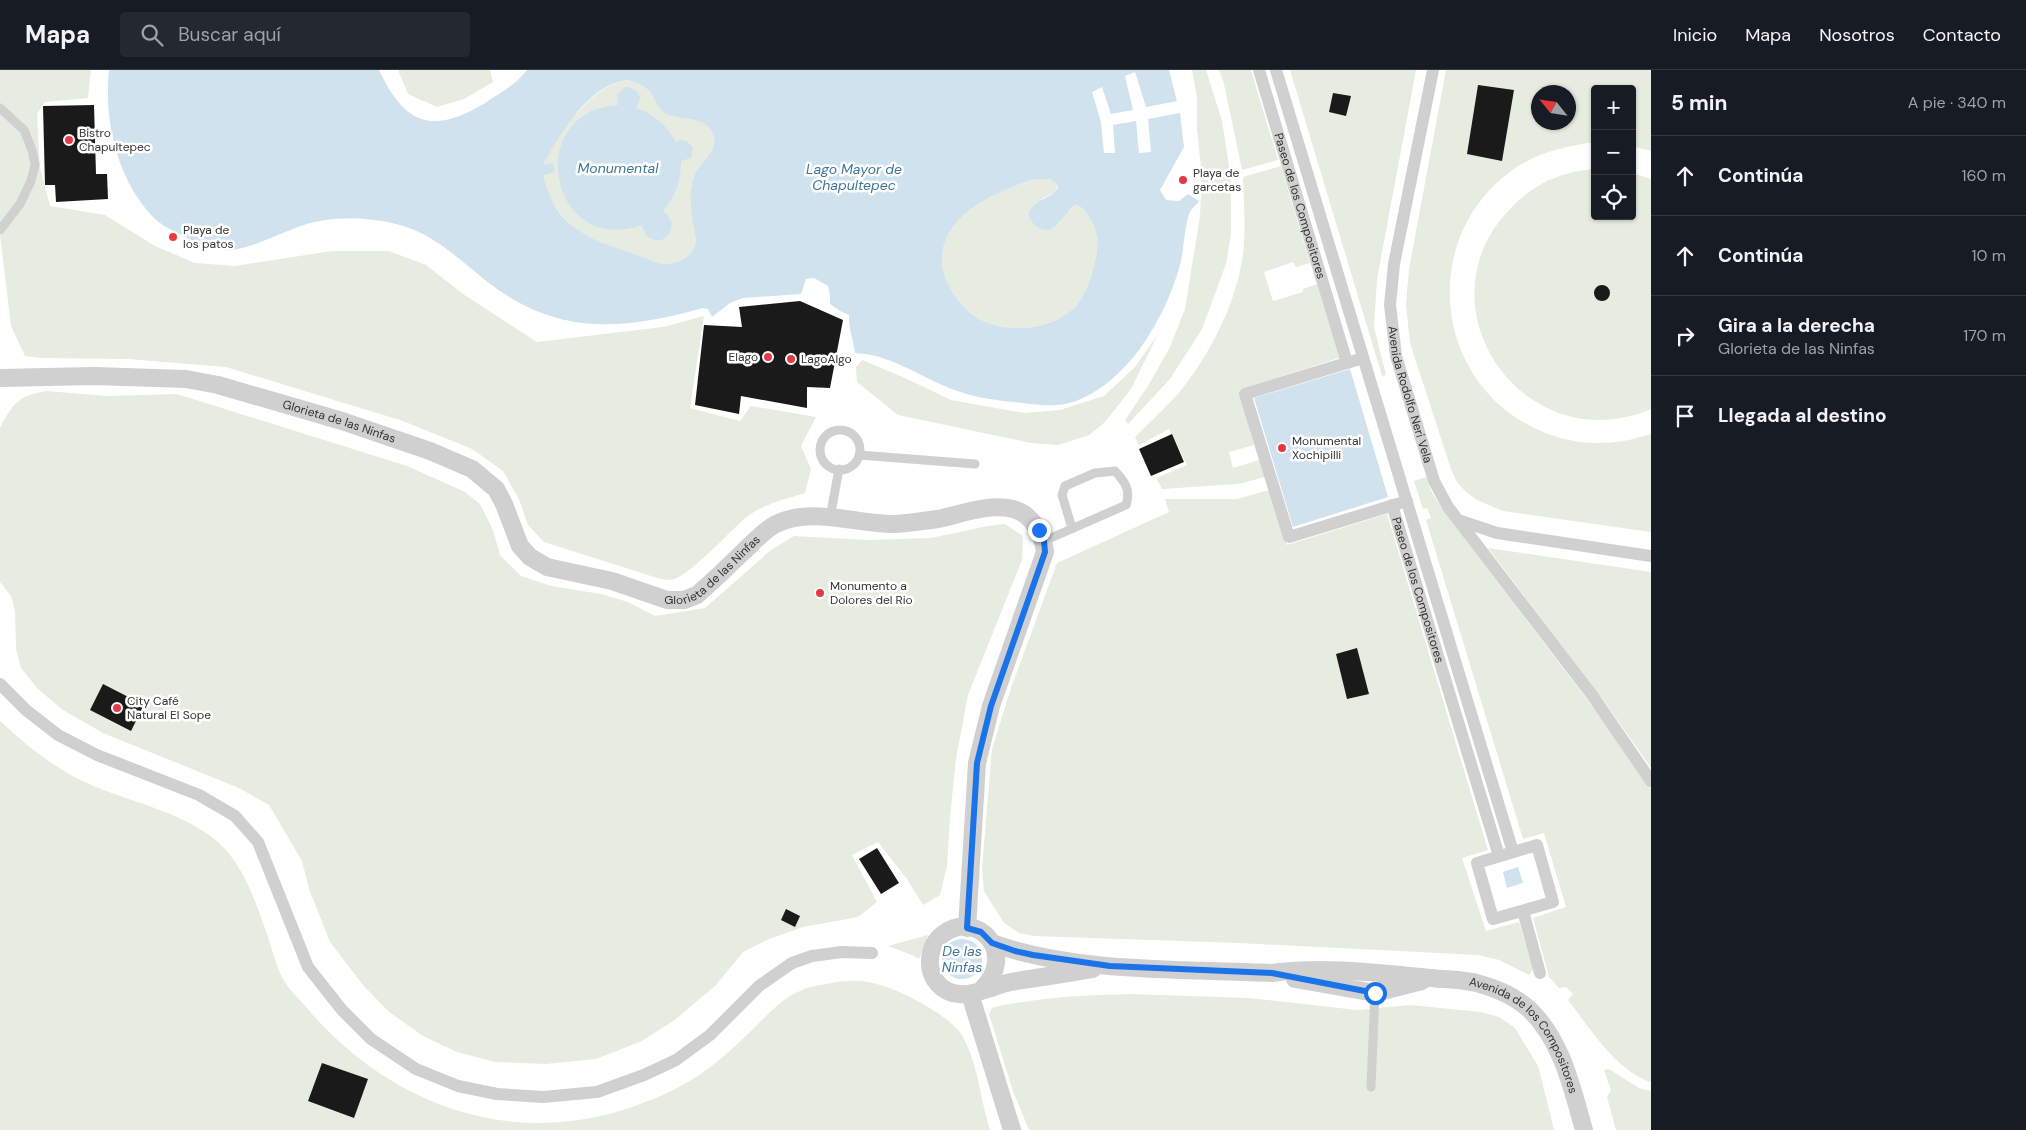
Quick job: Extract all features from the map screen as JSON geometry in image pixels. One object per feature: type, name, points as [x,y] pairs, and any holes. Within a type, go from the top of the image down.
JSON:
[{"type":"street","name":"Paseo de los Compositores","points":[[1259,70],[1347,363],[1246,394],[1289,537],[1392,505],[1499,856]]},
{"type":"street","name":"Paseo de los Compositores","points":[[1276,70],[1514,852]]},
{"type":"street","name":"Avenida Rodolfo Neri Vela","points":[[1433,70],[1394,264],[1390,305],[1396,356],[1434,481],[1440,494],[1458,520],[1592,695],[1651,781]]},
{"type":"street","points":[[1347,363],[1363,358]]},
{"type":"street","name":"Glorieta de las Ninfas","points":[[0,378],[94,376],[186,379],[218,385],[412,445],[472,469],[496,489],[504,504],[520,546],[530,557],[547,567],[612,581],[667,600],[684,600],[697,596],[774,524],[790,518],[830,518],[875,524],[895,524],[923,521],[988,508],[1013,509],[1028,518],[1039,530],[1044,541]]},
{"type":"street","points":[[1392,505],[1407,501]]},
{"type":"street","points":[[1458,520],[1497,533],[1651,556]]},
{"type":"street","points":[[967,928],[977,763],[991,706],[1045,552],[1044,541]]},
{"type":"street","points":[[0,684],[26,710],[58,734],[97,755],[199,795],[235,816],[258,842],[308,967],[342,1010],[371,1039],[416,1069],[458,1086],[497,1094],[543,1097],[597,1092],[644,1076],[676,1060],[710,1036],[758,986],[792,963],[812,956],[842,952],[872,953]]},
{"type":"street","points":[[1537,845],[1553,902],[1493,919],[1477,863],[1514,852],[1537,845]]},
{"type":"street","points":[[1523,911],[1540,973]]},
{"type":"street","points":[[975,992],[989,982],[995,972],[997,960],[992,943],[981,932],[967,928],[950,930],[941,935],[934,944],[930,953],[931,972],[936,982],[947,991],[958,994],[975,992],[1011,982],[1110,966]]},
{"type":"street","name":"Avenida de los Compositores","points":[[992,943],[1033,955],[1110,966],[1272,973],[1375,993],[1432,978]]},
{"type":"street","name":"Avenida de los Compositores","points":[[1272,973],[1295,970],[1364,972],[1478,983],[1505,993],[1530,1010],[1548,1031],[1564,1065],[1584,1130]]},
{"type":"street","points":[[975,992],[1012,1130]]},
{"type":"lane","points":[[0,108],[24,130],[32,150],[35,165],[31,181],[20,204],[0,230]]},
{"type":"lane","points":[[841,430],[852,434],[859,445],[859,455],[852,466],[839,469],[826,464],[822,458],[820,442],[824,436],[832,431],[841,430]]},
{"type":"lane","points":[[859,455],[975,464]]},
{"type":"lane","points":[[830,518],[839,469]]},
{"type":"lane","points":[[1044,541],[1126,505],[1129,496],[1126,483],[1115,471],[1095,473],[1065,486],[1062,495],[1072,528]]},
{"type":"lane","points":[[1371,1087],[1375,993]]},
{"type":"shaded area","points":[[0,70],[91,70],[88,98],[45,102],[37,114],[40,168],[50,206],[105,215],[155,246],[195,263],[235,266],[332,251],[389,251],[426,265],[463,294],[537,342],[663,327],[704,316],[690,408],[740,421],[751,406],[816,417],[801,446],[811,469],[805,493],[775,502],[754,512],[698,563],[678,577],[670,580],[664,579],[544,542],[528,525],[519,499],[503,471],[472,449],[403,421],[226,367],[128,359],[41,358],[25,356],[11,326],[0,235]]},
{"type":"shaded area","points":[[398,70],[490,70],[493,82],[464,99],[437,107],[408,94]]},
{"type":"shaded area","points":[[1192,70],[1206,70],[1222,121],[1231,179],[1231,234],[1226,264],[1202,329],[1170,379],[1128,424],[1125,420],[1148,386],[1170,347],[1185,309],[1200,216],[1202,177],[1197,129],[1197,98]]},
{"type":"shaded area","points":[[1219,70],[1251,70],[1278,160],[1242,170],[1224,84]]},
{"type":"shaded area","points":[[1290,70],[1416,70],[1377,279],[1374,327],[1386,375],[1382,376]]},
{"type":"shaded area","points":[[1446,70],[1651,70],[1651,151],[1636,147],[1636,85],[1591,85],[1591,143],[1556,150],[1529,160],[1520,165],[1487,193],[1464,227],[1452,265],[1450,305],[1458,343],[1476,379],[1504,409],[1541,431],[1568,440],[1610,443],[1651,434],[1651,532],[1503,511],[1477,500],[1466,492],[1457,482],[1451,469],[1410,343],[1406,305],[1409,269]]},
{"type":"shaded area","name":"Monumental","points":[[629,80],[647,89],[664,112],[673,116],[701,122],[710,129],[714,136],[713,148],[697,170],[692,183],[691,200],[696,241],[687,257],[677,262],[658,263],[583,234],[561,214],[544,184],[542,165],[555,142],[571,120],[603,89]]},
{"type":"shaded area","points":[[1281,166],[1310,263],[1296,267],[1293,262],[1264,272],[1273,301],[1303,292],[1303,289],[1317,284],[1339,358],[1239,390],[1254,445],[1229,452],[1233,468],[1259,460],[1265,477],[1238,484],[1162,489],[1156,478],[1187,465],[1169,429],[1139,445],[1135,437],[1178,394],[1189,379],[1211,346],[1228,310],[1235,291],[1243,254],[1245,225],[1243,177]]},
{"type":"shaded area","points":[[1591,169],[1591,220],[1636,220],[1636,174],[1651,179],[1651,409],[1605,420],[1562,414],[1526,395],[1497,365],[1480,328],[1475,288],[1484,247],[1511,208],[1529,192],[1549,180]]},
{"type":"shaded area","points":[[1034,179],[1050,179],[1057,184],[1057,192],[1041,199],[1059,224],[1065,213],[1076,205],[1087,213],[1097,238],[1092,274],[1085,292],[1076,306],[1052,322],[1023,328],[1007,328],[993,325],[979,319],[968,311],[956,297],[944,275],[943,251],[948,235],[970,209],[1002,191]]},
{"type":"shaded area","points":[[1158,334],[1131,389],[1105,422],[1089,435],[1058,445],[1031,443],[898,415],[857,382],[856,367],[862,360],[951,400],[1024,413],[1060,410],[1104,396],[1135,367]]},
{"type":"shaded area","points":[[47,391],[106,396],[177,394],[407,466],[465,492],[480,504],[493,530],[500,555],[521,576],[551,586],[601,594],[628,602],[655,616],[705,608],[771,550],[794,536],[868,540],[931,538],[1005,524],[1023,536],[1022,560],[968,695],[956,758],[947,866],[940,895],[923,905],[907,879],[878,842],[852,855],[877,902],[858,917],[803,927],[769,939],[743,952],[716,985],[676,1019],[642,1041],[596,1059],[546,1064],[495,1062],[457,1052],[423,1036],[388,1011],[363,985],[330,942],[309,889],[302,861],[269,805],[239,788],[103,733],[63,710],[38,689],[21,668],[16,649],[15,611],[11,596],[0,582],[0,428],[13,406],[23,398]]},
{"type":"shaded area","points":[[1426,477],[1431,491],[1442,509],[1627,752],[1651,789],[1651,1082],[1639,1077],[1615,1059],[1568,1000],[1573,994],[1566,987],[1559,988],[1549,977],[1533,918],[1566,907],[1544,833],[1523,839],[1426,520],[1431,518],[1427,508],[1423,509],[1414,481]]},
{"type":"shaded area","points":[[1269,490],[1287,545],[1387,514],[1488,850],[1462,858],[1486,931],[1519,922],[1533,969],[1529,975],[1499,960],[1478,955],[1239,943],[1034,936],[1019,933],[1004,923],[984,891],[982,868],[992,749],[1011,688],[1057,563],[1169,512],[1165,499],[1237,499]]},
{"type":"shaded area","points":[[1488,548],[1651,572],[1651,768],[1604,701]]},
{"type":"shaded area","points":[[0,721],[33,750],[69,774],[96,787],[160,810],[192,824],[219,843],[236,863],[254,898],[275,961],[284,981],[290,989],[349,1051],[400,1086],[427,1099],[485,1118],[516,1122],[537,1123],[579,1120],[620,1111],[660,1096],[698,1076],[725,1055],[774,1009],[793,994],[815,986],[842,981],[861,981],[879,984],[906,995],[938,1013],[959,1031],[973,1060],[990,1130],[0,1130]]},
{"type":"shaded area","points":[[928,935],[919,959],[888,946]]},
{"type":"shaded area","points":[[1130,994],[1249,998],[1357,1010],[1410,1005],[1481,1012],[1499,1017],[1515,1028],[1538,1066],[1554,1130],[1029,1130],[1013,1091],[989,1014],[992,1008],[1055,998]]},
{"type":"shaded area","points":[[1609,1069],[1639,1088],[1651,1091],[1651,1130],[1616,1130],[1607,1097],[1611,1090],[1604,1070]]},
{"type":"water","name":"Lago Mayor de Chapultepec","points":[[109,70],[379,70],[399,103],[410,113],[422,119],[435,121],[450,119],[485,103],[513,84],[527,70],[1169,70],[1180,113],[1184,147],[1160,190],[1166,200],[1179,201],[1188,194],[1199,201],[1189,215],[1180,265],[1167,301],[1141,347],[1110,381],[1084,398],[1055,405],[1034,404],[988,399],[963,393],[891,361],[867,354],[855,353],[849,325],[849,315],[830,304],[828,286],[814,278],[806,279],[801,294],[743,298],[730,303],[712,317],[708,309],[703,308],[644,321],[590,324],[563,320],[537,311],[511,298],[424,234],[387,222],[346,218],[333,219],[306,224],[240,249],[220,250],[208,247],[190,240],[163,225],[151,215],[139,200],[129,183],[115,147],[111,128],[108,89]],"holes":[[[628,80],[647,89],[663,112],[672,116],[701,122],[710,129],[714,136],[713,148],[697,170],[692,183],[691,208],[696,241],[687,257],[677,262],[658,263],[587,236],[572,226],[560,214],[550,197],[543,175],[555,172],[553,163],[543,164],[578,112],[601,90],[614,83]],[[1034,179],[1050,179],[1057,184],[1058,188],[1053,194],[1036,203],[1028,214],[1033,223],[1039,228],[1052,229],[1076,205],[1087,213],[1097,238],[1092,274],[1085,292],[1076,306],[1052,322],[1023,328],[1007,328],[993,325],[979,319],[968,311],[956,297],[944,275],[943,251],[948,235],[970,209],[1002,191]]]},
{"type":"water","name":"Monumental","points":[[625,87],[637,92],[640,99],[636,108],[659,121],[676,142],[681,140],[687,141],[693,148],[691,158],[681,161],[677,188],[663,211],[668,215],[672,223],[670,233],[662,240],[655,240],[649,237],[644,232],[642,225],[610,230],[586,221],[568,203],[559,180],[559,154],[568,131],[588,113],[618,105],[617,95]]},
{"type":"water","points":[[1350,369],[1388,497],[1293,527],[1254,398]]},
{"type":"water","points":[[1518,867],[1523,883],[1507,888],[1503,872]]},
{"type":"water","name":"De las Ninfas","points":[[966,939],[973,942],[979,948],[982,959],[981,967],[973,976],[966,979],[958,979],[951,976],[943,967],[942,955],[945,948],[954,940]]},
{"type":"pier","points":[[1135,72],[1146,107],[1178,101],[1180,113],[1148,119],[1151,152],[1139,153],[1136,121],[1113,125],[1115,153],[1104,153],[1101,122],[1092,92],[1102,87],[1111,114],[1133,110],[1125,76]]},
{"type":"building","points":[[1478,85],[1514,90],[1502,161],[1467,154]]},
{"type":"building","points":[[1333,93],[1351,96],[1346,116],[1329,112]]},
{"type":"building","name":"Bistro Chapultepec","points":[[94,105],[96,174],[107,174],[108,199],[56,202],[55,185],[45,185],[43,106]]},
{"type":"building","points":[[1599,285],[1605,285],[1610,290],[1608,299],[1599,301],[1594,296],[1594,290]]},
{"type":"building","name":"Elago","points":[[800,301],[843,320],[830,388],[807,387],[807,408],[741,396],[739,414],[695,405],[704,325],[742,327],[739,307]]},
{"type":"building","points":[[1172,434],[1184,462],[1151,476],[1139,449]]},
{"type":"building","points":[[1357,648],[1369,694],[1347,699],[1336,654]]},
{"type":"building","name":"City Café Natural El Sope","points":[[103,684],[144,705],[131,731],[90,710]]},
{"type":"building","points":[[877,848],[899,883],[881,894],[859,859]]},
{"type":"building","points":[[786,909],[800,916],[795,927],[781,920]]},
{"type":"building","points":[[322,1063],[368,1079],[354,1118],[308,1101]]},
{"type":"place","name":"Bistro Chapultepec","points":[[69,140]]},
{"type":"place","name":"Playa de garcetas","points":[[1183,180]]},
{"type":"place","name":"Playa de los patos","points":[[173,237]]},
{"type":"place","name":"Elago","points":[[768,357]]},
{"type":"place","name":"LagoAlgo","points":[[791,359]]},
{"type":"place","name":"Monumental Xochipilli","points":[[1282,448]]},
{"type":"place","name":"Monumento a Dolores del Rio","points":[[820,593]]},
{"type":"place","name":"City Café Natural El Sope","points":[[117,708]]},
{"type":"route","points":[[1039,530],[1044,541],[1045,552],[1037,580],[991,706],[977,763],[967,928],[981,932],[992,943],[1033,955],[1110,966],[1272,973],[1295,979],[1375,993]]}]
